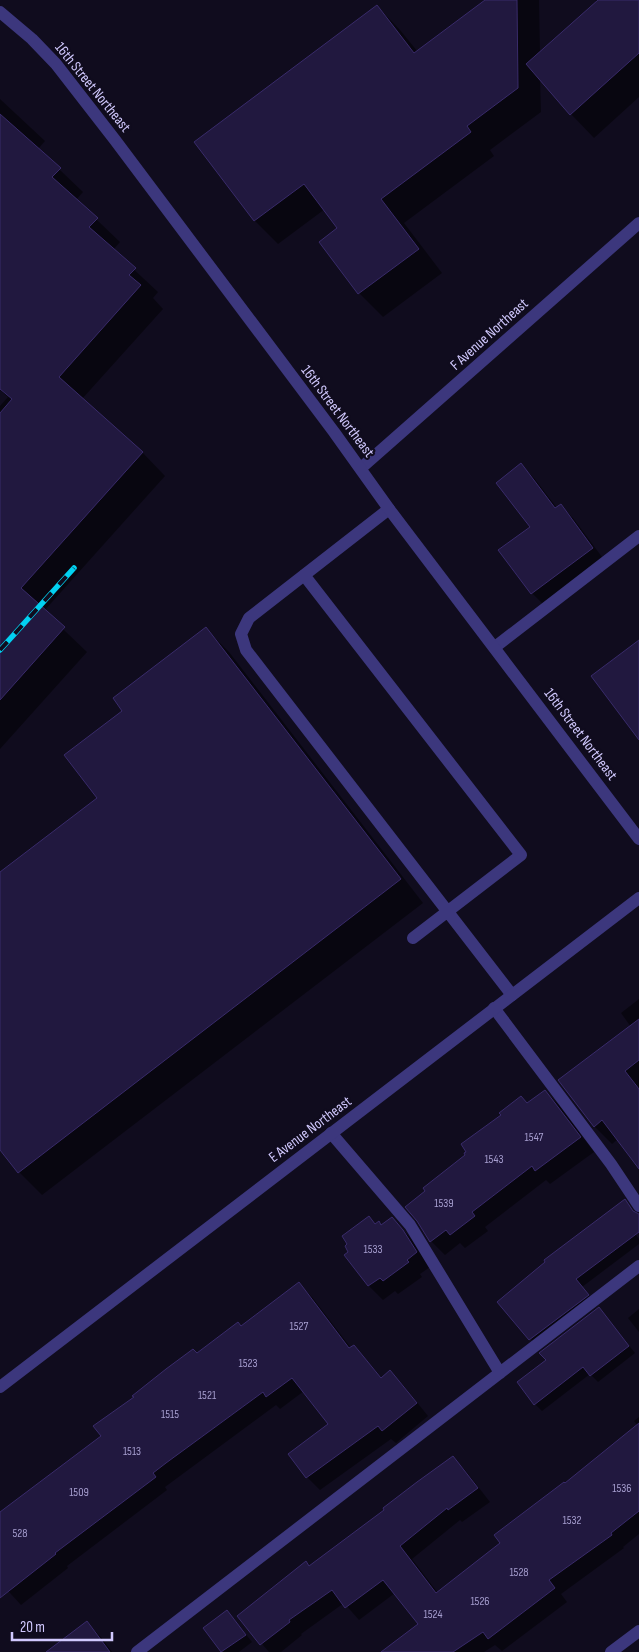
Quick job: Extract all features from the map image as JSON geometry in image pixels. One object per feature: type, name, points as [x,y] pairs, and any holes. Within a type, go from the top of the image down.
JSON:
[{"type":"street","name":"16th Street Northeast","points":[[0,12],[56,64],[126,154],[361,468],[389,509],[639,838]]},
{"type":"street","name":"F Avenue Northeast","points":[[361,468],[639,223]]},
{"type":"street","points":[[389,509],[248,618],[241,634],[246,650],[512,995]]},
{"type":"street","points":[[495,647],[639,536]]},
{"type":"street","points":[[304,575],[521,855],[413,938]]},
{"type":"street","name":"E Avenue Northeast","points":[[1,1385],[639,898]]},
{"type":"street","points":[[494,1008],[611,1164],[639,1206]]},
{"type":"street","points":[[331,1133],[410,1225],[500,1373]]},
{"type":"street","points":[[137,1652],[639,1266]]},
{"type":"street","points":[[611,1652],[639,1631]]},
{"type":"building","points":[[485,0],[517,0],[518,88],[467,126],[471,132],[381,199],[419,249],[358,294],[319,242],[337,228],[304,184],[254,221],[194,142],[377,5],[414,53]]},
{"type":"building","points":[[598,0],[639,0],[639,53],[570,115],[526,64]]},
{"type":"building","points":[[0,114],[61,168],[52,177],[98,218],[89,227],[136,268],[129,275],[141,285],[59,377],[143,452],[21,588],[65,627],[0,700],[0,413],[12,399],[0,389]]},
{"type":"building","points":[[521,463],[555,508],[561,504],[593,548],[531,594],[498,550],[530,527],[496,483]]},
{"type":"building","points":[[206,627],[401,879],[18,1173],[0,1150],[0,872],[97,798],[64,755],[122,711],[113,698]]},
{"type":"building","points":[[639,640],[639,740],[591,676]]},
{"type":"building","points":[[639,1019],[639,1060],[625,1071],[639,1089],[639,1169],[602,1120],[594,1127],[558,1080]]},
{"type":"building","points":[[545,1090],[581,1137],[535,1171],[532,1166],[472,1212],[475,1216],[450,1235],[446,1230],[430,1242],[417,1221],[405,1207],[425,1191],[423,1188],[465,1155],[464,1153],[466,1152],[461,1144],[501,1115],[499,1113],[521,1096],[527,1103]]},
{"type":"building","points":[[625,1199],[633,1211],[639,1214],[639,1232],[576,1279],[589,1295],[529,1340],[497,1302],[545,1262],[544,1260]]},
{"type":"building","points":[[369,1216],[375,1224],[379,1221],[381,1225],[392,1217],[417,1252],[407,1260],[409,1262],[383,1281],[380,1278],[368,1286],[344,1255],[348,1252],[345,1246],[347,1244],[342,1236]]},
{"type":"building","points":[[299,1282],[349,1348],[354,1345],[381,1378],[390,1370],[417,1403],[382,1431],[378,1426],[306,1478],[288,1454],[328,1424],[292,1378],[266,1397],[263,1392],[166,1463],[153,1473],[156,1477],[55,1553],[0,1598],[0,1512],[101,1436],[93,1426],[134,1397],[132,1396],[166,1369],[193,1349],[197,1353],[238,1322],[241,1326]]},
{"type":"building","points":[[599,1307],[629,1346],[590,1376],[583,1367],[534,1405],[517,1382],[546,1360],[539,1353]]},
{"type":"building","points":[[639,1423],[639,1511],[611,1533],[612,1535],[549,1580],[555,1588],[488,1639],[483,1632],[453,1652],[381,1652],[418,1624],[383,1580],[345,1608],[332,1590],[289,1620],[290,1622],[260,1645],[237,1616],[306,1561],[309,1566],[453,1456],[478,1488],[448,1510],[447,1508],[400,1546],[436,1593],[500,1543],[494,1535],[565,1483]]},
{"type":"building","points":[[227,1610],[246,1635],[221,1652],[203,1628]]},
{"type":"building","points":[[87,1621],[110,1652],[46,1652]]},
{"type":"railway","points":[[0,650],[74,568]]}]
